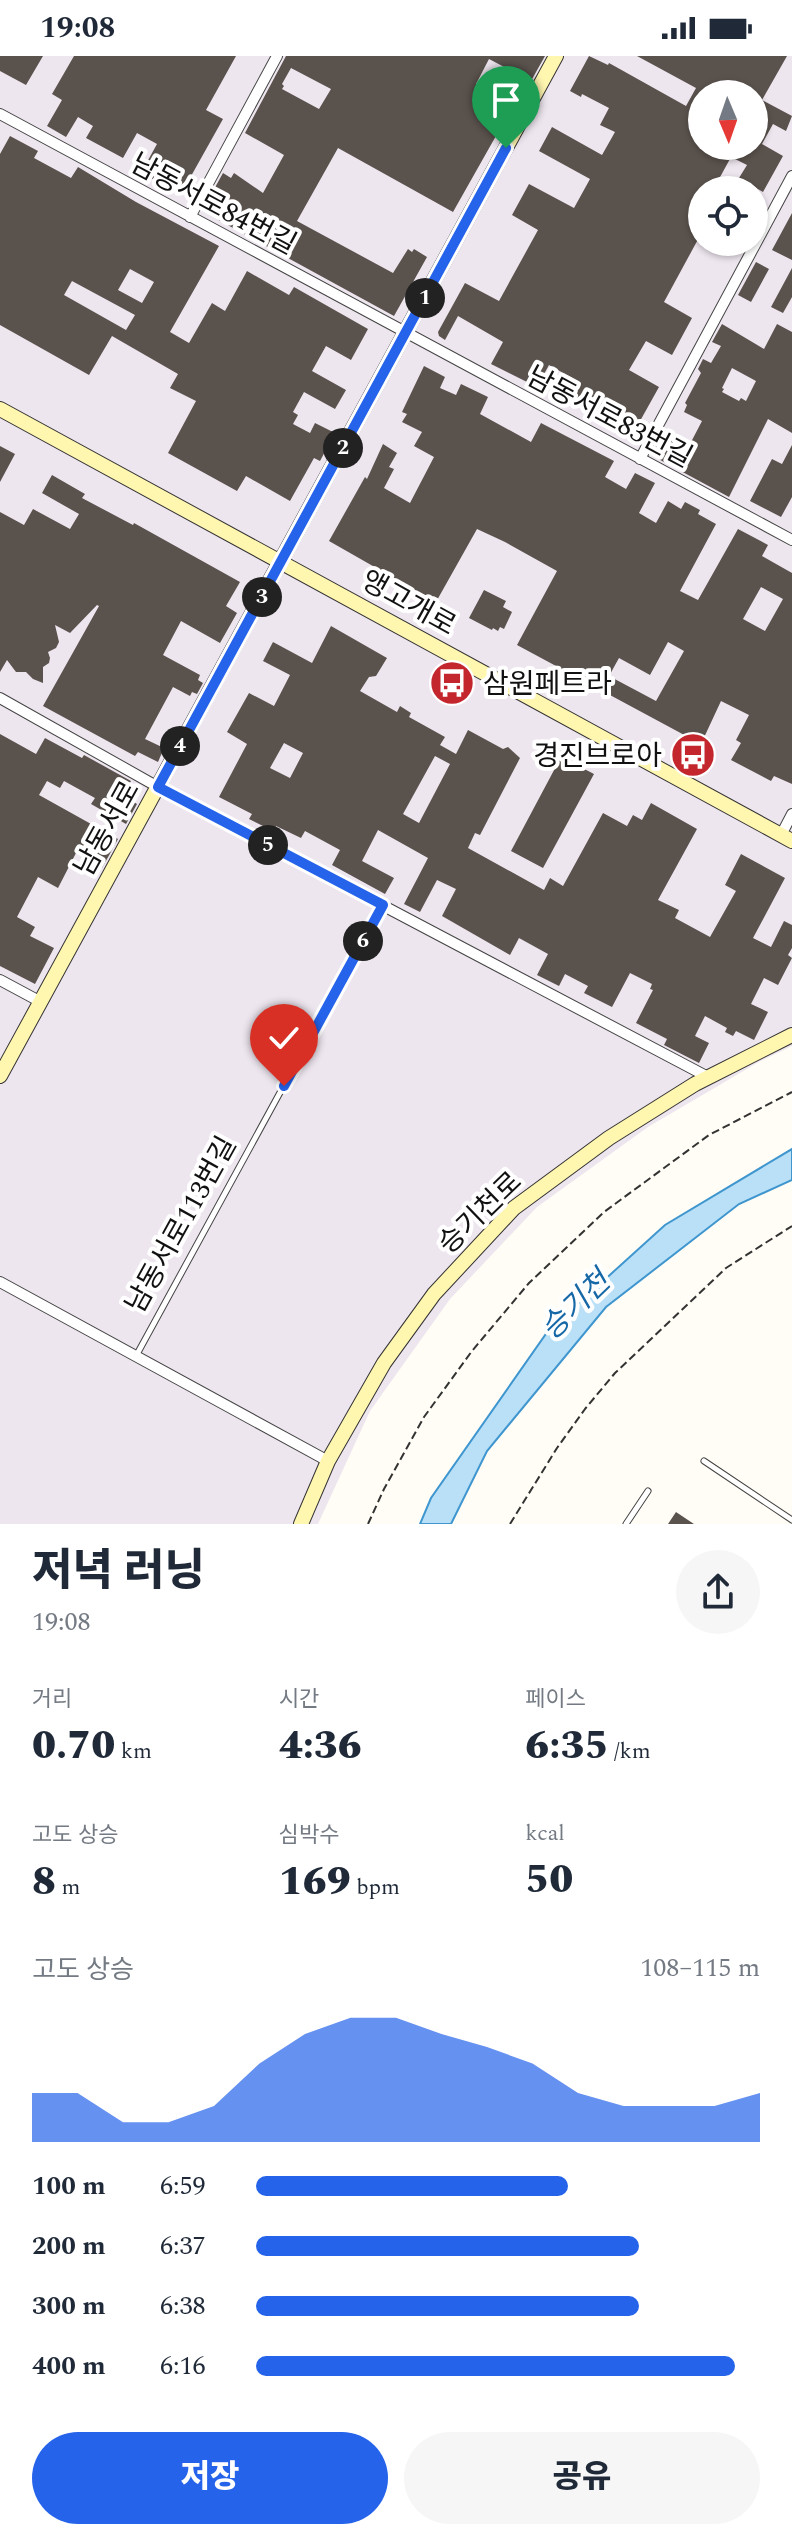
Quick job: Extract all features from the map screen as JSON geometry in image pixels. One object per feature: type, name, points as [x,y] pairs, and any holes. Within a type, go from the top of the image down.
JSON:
[{"type":"street","points":[[190,217],[277,56]]},
{"type":"street","name":"남동서로","points":[[0,1076],[556,56]]},
{"type":"street","name":"남동서로84번길","points":[[0,114],[405,333]]},
{"type":"street","points":[[640,459],[792,176]]},
{"type":"street","name":"남동서로83번길","points":[[405,333],[792,540]]},
{"type":"street","name":"앵고개로","points":[[0,409],[786,838]]},
{"type":"street","points":[[0,698],[158,787],[708,1077]]},
{"type":"street","points":[[786,838],[792,814]]},
{"type":"street","points":[[0,980],[41,1002]]},
{"type":"street","name":"승기천로","points":[[301,1524],[328,1461],[384,1363],[434,1294],[514,1208],[609,1138],[708,1077],[792,1035]]},
{"type":"street","points":[[0,1282],[328,1461]]},
{"type":"lane","name":"남동서로113번길","points":[[136,1356],[383,905]]},
{"type":"lane","points":[[704,1461],[792,1520]]},
{"type":"lane","points":[[626,1524],[648,1491]]},
{"type":"path","points":[[368,1524],[424,1417],[472,1351],[529,1283],[604,1212],[709,1135],[792,1092]]},
{"type":"path","points":[[510,1524],[557,1448],[615,1373],[726,1268],[792,1226]]},
{"type":"shaded area","points":[[0,56],[792,56],[792,1046],[648,1127],[537,1207],[450,1299],[370,1411],[318,1524],[0,1524]]},
{"type":"water","points":[[792,1149],[792,1180],[739,1204],[606,1307],[487,1451],[451,1524],[420,1524],[431,1498],[548,1331],[665,1225]]},
{"type":"building","points":[[0,56],[43,56],[26,85],[0,71]]},
{"type":"building","points":[[74,56],[236,56],[206,110],[223,119],[181,194],[141,173],[157,144],[137,133],[123,158],[86,138],[93,126],[78,117],[66,137],[47,126],[62,100],[52,94]]},
{"type":"building","points":[[286,56],[545,56],[531,81],[489,59],[476,84],[517,106],[505,129],[501,127],[453,212],[338,148],[297,221],[393,273],[408,249],[427,257],[394,316],[202,211],[223,173],[231,178],[234,173],[263,193],[284,155],[245,133]],"holes":[[[291,68],[331,89],[319,109],[282,89],[282,84]]]},
{"type":"building","points":[[589,56],[609,63],[686,106],[688,102],[688,160],[729,160],[721,176],[688,176],[689,256],[664,302],[692,318],[672,355],[646,341],[629,370],[659,387],[635,430],[572,399],[581,383],[549,365],[537,387],[491,364],[503,342],[458,316],[445,340],[438,332],[465,283],[499,301],[538,230],[512,215],[529,184],[574,208],[590,179],[539,151],[552,127],[602,155],[615,132],[600,125],[609,108],[582,94],[581,97],[570,91]]},
{"type":"building","points":[[637,56],[787,56],[768,89],[768,80],[688,80],[688,84]]},
{"type":"building","points":[[768,103],[792,116],[786,131],[773,124],[768,133]]},
{"type":"building","points":[[10,136],[38,151],[34,158],[71,178],[78,167],[219,246],[170,332],[189,343],[212,303],[225,311],[247,271],[289,295],[294,287],[368,329],[351,360],[326,346],[312,371],[346,390],[335,409],[304,392],[293,412],[298,415],[293,424],[310,433],[315,423],[335,433],[320,461],[314,458],[290,501],[246,476],[237,491],[168,453],[196,401],[170,388],[178,374],[112,336],[89,375],[0,325],[0,154]],"holes":[[[130,269],[154,282],[142,303],[118,290]],[[72,281],[135,315],[126,330],[64,295]]]},
{"type":"building","points":[[768,147],[783,156],[768,183],[768,176],[740,176],[747,165],[737,160],[768,160]]},
{"type":"building","points":[[792,213],[792,260],[772,250]]},
{"type":"building","points":[[756,262],[769,269],[751,302],[738,295]]},
{"type":"building","points":[[792,268],[792,297],[783,313],[771,307]]},
{"type":"building","points":[[722,324],[764,349],[777,324],[792,332],[792,433],[768,419],[729,497],[651,455],[665,430],[690,444],[702,421],[684,412],[685,403],[701,373],[698,369],[703,359],[711,363],[721,346],[712,342]],"holes":[[[732,368],[756,381],[746,401],[741,398],[739,401],[722,392]]]},
{"type":"building","points":[[424,366],[445,377],[440,388],[456,395],[461,384],[488,397],[480,414],[531,442],[541,423],[614,461],[605,477],[626,489],[635,473],[655,483],[639,513],[656,523],[668,501],[681,509],[685,502],[700,510],[698,514],[716,524],[680,591],[698,600],[738,529],[768,545],[762,556],[792,573],[792,784],[774,776],[771,781],[731,760],[741,743],[736,740],[749,715],[721,701],[701,744],[517,645],[557,571],[505,542],[477,529],[436,602],[329,541],[365,477],[367,479],[383,444],[397,453],[389,467],[394,469],[384,488],[410,503],[434,457],[414,446],[422,432],[402,422],[407,414],[402,412]],"holes":[[[761,587],[783,599],[765,631],[743,619]],[[668,642],[684,651],[656,701],[609,676],[619,658],[650,675]]]},
{"type":"building","points":[[792,445],[792,497],[781,517],[750,501],[772,459],[782,464]]},
{"type":"building","points":[[0,446],[15,454],[0,482]]},
{"type":"building","points":[[52,475],[85,494],[82,498],[240,582],[226,606],[237,613],[220,643],[181,621],[163,655],[200,675],[198,680],[203,683],[197,694],[192,692],[190,696],[173,687],[145,739],[164,748],[158,762],[138,752],[135,756],[43,706],[99,606],[70,633],[55,625],[59,642],[56,648],[48,652],[50,658],[43,667],[43,683],[26,672],[16,672],[7,660],[0,672],[0,512],[24,525],[33,509],[70,529],[79,514],[42,493]]},
{"type":"building","points":[[484,590],[506,601],[503,607],[512,612],[504,629],[492,630],[469,618]]},
{"type":"building","points":[[331,626],[387,658],[376,676],[369,677],[360,691],[397,712],[400,706],[411,713],[409,717],[445,737],[440,745],[456,754],[468,730],[503,749],[508,747],[520,758],[480,835],[475,833],[468,848],[544,890],[550,878],[563,886],[603,813],[627,826],[633,815],[642,820],[651,803],[697,829],[658,900],[679,910],[675,918],[710,937],[736,891],[725,885],[741,854],[785,878],[753,938],[771,947],[784,921],[792,925],[792,948],[788,955],[792,958],[778,985],[764,978],[751,1004],[768,1012],[754,1040],[736,1031],[733,1036],[725,1032],[727,1028],[705,1016],[695,1036],[709,1043],[699,1063],[664,1045],[667,1039],[636,1023],[653,990],[650,989],[652,984],[630,973],[612,1007],[584,993],[588,986],[565,974],[559,986],[537,975],[548,954],[519,938],[510,955],[442,916],[456,889],[437,880],[420,912],[404,904],[428,858],[378,830],[362,861],[394,878],[385,894],[332,865],[340,850],[305,831],[301,838],[276,826],[273,831],[249,819],[252,814],[219,797],[247,744],[227,732],[249,693],[274,706],[290,675],[263,661],[273,642],[312,663]],"holes":[[[284,743],[303,753],[290,778],[270,768]],[[435,756],[450,764],[419,823],[403,814]]]},
{"type":"building","points":[[0,734],[36,754],[45,738],[82,758],[84,755],[131,781],[123,795],[137,804],[126,824],[91,804],[95,798],[64,781],[60,788],[47,781],[39,795],[118,839],[102,868],[76,853],[58,888],[38,877],[17,917],[35,927],[30,936],[54,948],[35,984],[0,966]]},
{"type":"building","points":[[561,757],[594,774],[543,868],[511,851]]},
{"type":"building","points":[[676,1512],[694,1524],[668,1524]]},
{"type":"place","name":"삼원페트라","points":[[452,683]]},
{"type":"place","name":"경진브로아","points":[[693,755]]},
{"type":"route","points":[[284,1086],[383,905],[158,787],[506,148]]},
{"type":"water label","name":"승기천","points":[[575,1305]]}]
